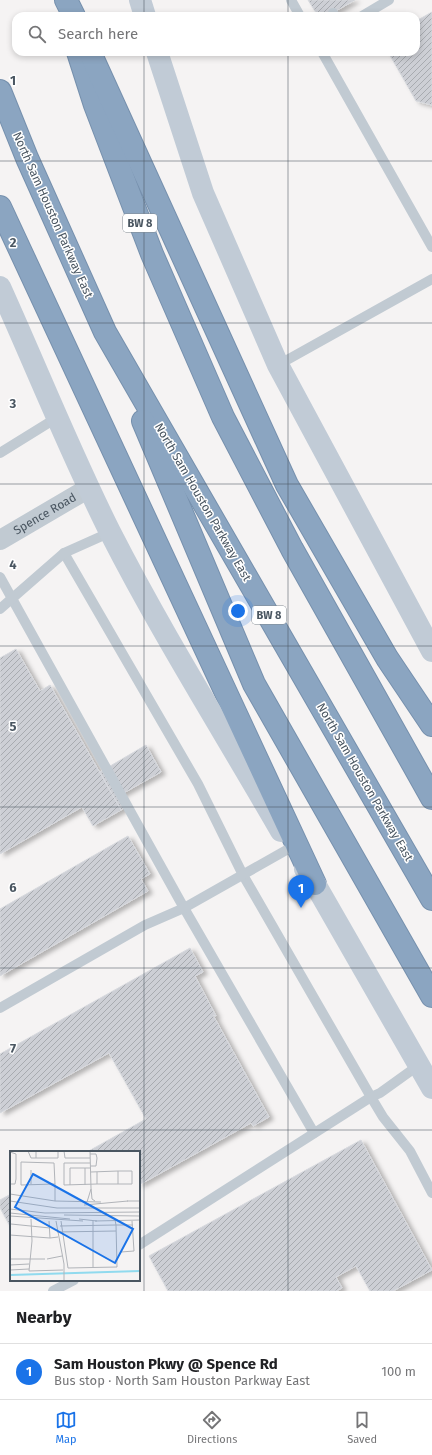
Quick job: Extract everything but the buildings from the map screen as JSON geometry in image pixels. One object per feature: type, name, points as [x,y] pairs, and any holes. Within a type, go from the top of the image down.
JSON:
[{"type":"highway","points":[[61,0],[65,12]]},
{"type":"highway","points":[[66,0],[72,12]]},
{"type":"highway","name":"BW 8","points":[[79,56],[95,105],[152,254],[223,417],[292,549],[432,798]]},
{"type":"highway","points":[[92,56],[287,485],[387,658],[432,725]]},
{"type":"highway","name":"North Sam Houston Parkway East","points":[[0,91],[27,158],[105,332],[432,899]]},
{"type":"highway","points":[[0,208],[315,884]]},
{"type":"highway","points":[[105,332],[254,684],[432,996]]},
{"type":"main road","points":[[140,0],[144,12]]},
{"type":"main road","points":[[158,56],[203,193],[278,364],[432,651]]},
{"type":"main road","points":[[0,287],[110,532],[155,614],[290,848],[315,884],[432,1088]]},
{"type":"street","name":"Spence Road","points":[[0,540],[89,488]]},
{"type":"lane","points":[[290,0],[298,12]]},
{"type":"lane","points":[[369,12],[389,0]]},
{"type":"lane","points":[[324,56],[432,247]]},
{"type":"lane","points":[[278,364],[432,278]]},
{"type":"lane","points":[[0,453],[58,417]]},
{"type":"lane","points":[[0,609],[64,553],[110,532]]},
{"type":"lane","points":[[64,553],[198,784],[243,875],[371,1097],[383,1117],[410,1151],[432,1193]]},
{"type":"lane","points":[[0,576],[184,908],[314,1133]]},
{"type":"lane","points":[[0,1008],[145,924],[184,908],[290,848]]},
{"type":"lane","points":[[140,1244],[371,1097],[380,1093],[419,1065]]},
{"type":"lane","points":[[53,1291],[72,1281]]},
{"type":"place","name":"Sam Houston Pkwy @ Spence Rd","points":[[301,908]]}]
